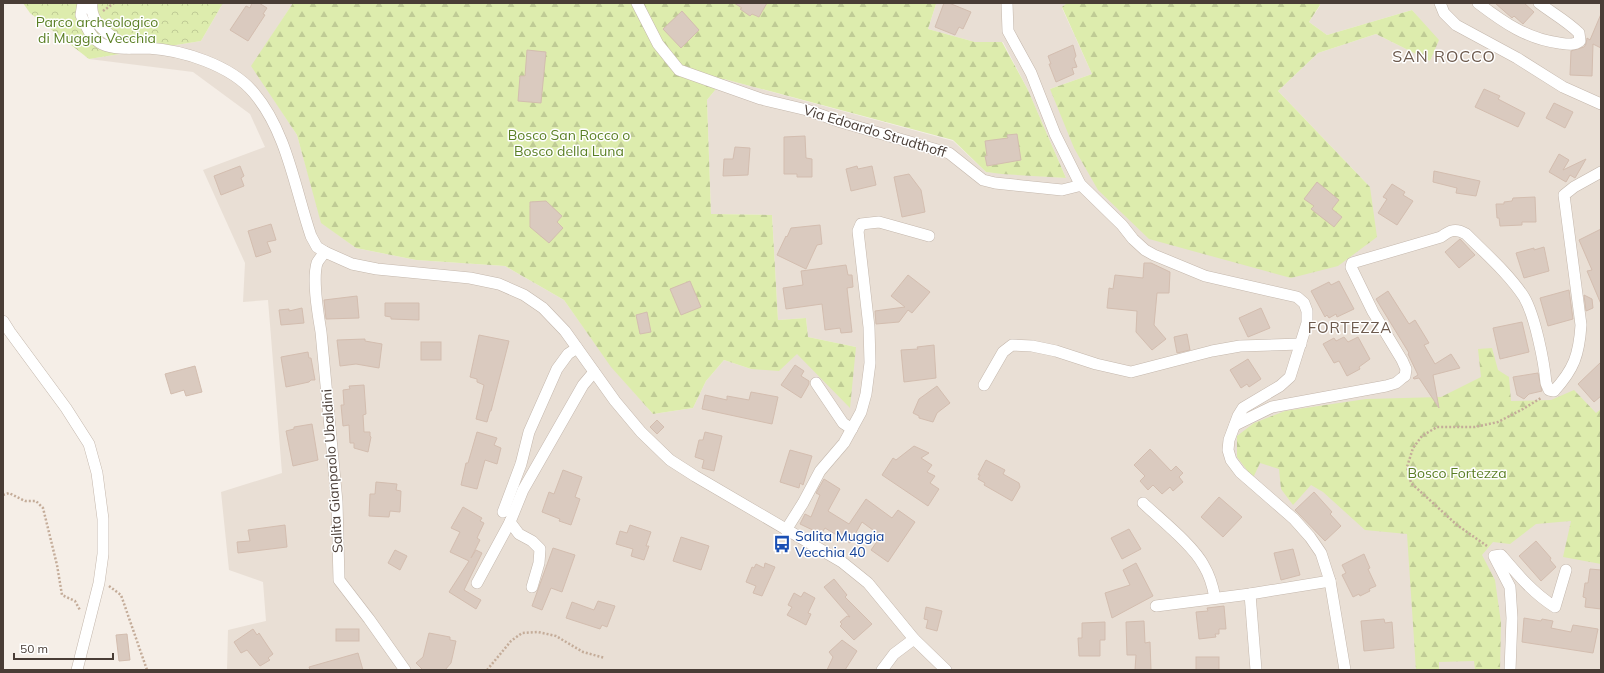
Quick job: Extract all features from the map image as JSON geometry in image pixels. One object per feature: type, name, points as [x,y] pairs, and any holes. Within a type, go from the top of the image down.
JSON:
[{"type":"street","points":[[83,3],[81,16],[96,40],[103,44],[114,47],[169,51],[201,59],[214,64],[234,76],[254,92],[269,114],[283,145],[311,236],[318,247],[324,252],[352,264],[377,269],[470,278],[500,284],[524,295],[543,308],[566,331],[615,401],[641,432],[670,460],[694,476],[842,562],[868,583],[914,639],[946,670]]},
{"type":"street","points":[[92,3],[91,8],[96,22],[107,33],[129,48]]},
{"type":"street","name":"Via Edoardo Strudthoff","points":[[637,3],[658,44],[679,70],[761,98],[808,110],[841,122],[941,150],[949,153],[983,180],[995,183],[1062,190],[1078,186],[1080,184]]},
{"type":"street","points":[[1007,3],[1008,31],[1020,50],[1031,73],[1055,134],[1080,184],[1122,225],[1133,239],[1145,250],[1154,255],[1205,276],[1297,297],[1304,303],[1307,311],[1307,322],[1290,377],[1280,386],[1243,408],[1238,416],[1236,425],[1229,440],[1228,450],[1231,460],[1240,472],[1294,519],[1310,537],[1321,553],[1330,581],[1346,670]]},
{"type":"street","points":[[1440,3],[1444,13],[1456,25],[1517,58],[1563,86],[1601,104]]},
{"type":"street","points":[[1478,3],[1518,31],[1530,37],[1547,42],[1570,45],[1580,41],[1579,33],[1573,27],[1558,18],[1539,3]]},
{"type":"street","points":[[1236,425],[1272,406],[1386,386],[1396,383],[1405,376],[1406,369],[1402,360],[1373,312],[1351,267],[1352,263],[1441,237],[1453,230],[1460,230],[1466,234],[1512,282],[1524,298],[1532,315],[1546,383],[1549,390],[1554,391],[1568,375],[1575,360],[1579,346],[1581,325],[1564,195],[1574,187],[1601,172]]},
{"type":"street","points":[[786,530],[803,503],[820,471],[844,443],[861,412],[866,394],[870,363],[869,327],[858,231],[861,224],[879,222],[929,236]]},
{"type":"street","name":"Salita Gianpaolo Ubaldini","points":[[324,252],[318,262],[316,274],[317,307],[321,332],[337,502],[339,580],[405,670]]},
{"type":"street","points":[[3,320],[10,332],[66,408],[89,444],[97,473],[103,519],[103,554],[100,582],[77,670]]},
{"type":"street","points":[[984,385],[1003,352],[1012,345],[1032,346],[1056,351],[1096,364],[1131,372],[1212,351],[1240,346],[1301,344]]},
{"type":"street","points":[[503,512],[521,464],[529,432],[557,369],[568,354],[577,348]]},
{"type":"street","points":[[477,583],[510,522],[523,490],[583,385],[594,372]]},
{"type":"street","points":[[816,383],[843,423],[852,429]]},
{"type":"street","points":[[1143,502],[1188,546],[1204,564],[1212,583],[1215,598]]},
{"type":"street","points":[[510,522],[519,534],[532,541],[540,549],[539,563],[532,588]]},
{"type":"street","points":[[1510,670],[1512,618],[1510,587],[1494,556],[1502,555],[1527,585],[1544,600],[1555,607],[1566,570]]},
{"type":"street","points":[[1156,606],[1250,594],[1330,581]]},
{"type":"street","points":[[1250,594],[1256,670]]},
{"type":"street","points":[[882,670],[894,654],[914,639]]},
{"type":"path","points":[[103,11],[114,3]]},
{"type":"path","points":[[1502,555],[1496,553],[1457,525],[1411,483],[1407,467],[1413,448],[1422,436],[1437,427],[1474,426],[1498,422],[1523,409],[1546,394],[1554,391]]},
{"type":"path","points":[[3,495],[9,493],[25,501],[36,501],[43,508],[57,565],[62,595],[75,601],[89,626]]},
{"type":"path","points":[[100,582],[112,587],[121,595],[147,670]]},
{"type":"path","points":[[487,670],[511,641],[522,633],[538,632],[556,636],[583,652],[605,658]]},
{"type":"shaded area","points":[[223,3],[293,3],[252,66],[297,135],[322,223],[356,248],[416,260],[505,266],[564,300],[611,366],[653,414],[693,408],[706,381],[724,360],[751,369],[797,353],[856,347],[808,337],[806,318],[778,320],[772,215],[711,214],[707,100],[724,79],[953,141],[986,172],[1066,178],[1028,90],[1003,42],[975,42],[928,29],[936,4],[934,3],[1067,3],[1062,8],[1092,74],[1050,89],[1370,187],[1278,91],[1318,53],[1376,34],[1430,61],[1438,41],[1412,10],[1327,35],[1309,22],[1320,6],[1319,3],[1601,3],[1601,670],[227,670],[228,630],[266,621],[263,582],[229,570],[221,492],[282,473],[268,300],[243,302],[245,263],[203,170],[265,147],[250,114],[193,72],[89,59],[201,41]]},
{"type":"green space","name":"Parco archeologico di Muggia Vecchia","points":[[23,3],[223,3],[201,41],[89,59],[30,13]]},
{"type":"green space","name":"Bosco San Rocco o Bosco della Luna","points":[[293,3],[934,3],[936,4],[928,29],[975,42],[1002,42],[1028,90],[1066,178],[986,172],[953,140],[724,79],[707,100],[711,214],[772,215],[778,320],[806,318],[808,337],[856,347],[850,408],[797,354],[779,371],[751,369],[724,360],[706,381],[693,408],[653,414],[611,367],[564,300],[505,266],[416,260],[356,248],[321,223],[297,135],[251,66]]},
{"type":"green space","points":[[1067,3],[1319,3],[1320,5],[1309,22],[1327,35],[1412,10],[1439,40],[1430,61],[1376,34],[1318,53],[1278,91],[1370,187],[1377,237],[1338,266],[1291,278],[1149,239],[1098,190],[1074,148],[1050,89],[1092,74],[1062,7]]},
{"type":"green space","name":"Bosco Fortezza","points":[[1492,348],[1498,370],[1509,377],[1511,401],[1551,400],[1574,390],[1596,413],[1601,409],[1601,564],[1563,557],[1571,521],[1536,524],[1510,544],[1493,542],[1482,555],[1495,580],[1501,623],[1500,670],[1475,670],[1474,661],[1439,662],[1439,670],[1416,670],[1407,534],[1365,530],[1323,492],[1311,485],[1293,505],[1281,489],[1279,469],[1260,463],[1253,478],[1237,457],[1237,436],[1254,423],[1285,411],[1366,399],[1441,397],[1481,377],[1478,349]]},
{"type":"building","points":[[252,3],[259,3],[267,8],[263,14],[265,15],[248,41],[230,30],[246,6],[250,8]]},
{"type":"building","points":[[734,3],[767,3],[759,17],[752,14],[750,16]]},
{"type":"building","points":[[944,3],[949,3],[971,12],[963,29],[959,27],[955,35],[935,27]]},
{"type":"building","points":[[1495,3],[1524,3],[1534,12],[1523,24],[1514,16],[1512,18]]},
{"type":"building","points":[[682,11],[699,30],[681,48],[663,29]]},
{"type":"building","points":[[1601,14],[1601,48],[1593,44],[1592,76],[1570,75],[1571,51],[1584,47],[1587,38],[1590,40]]},
{"type":"building","points":[[1073,45],[1076,56],[1074,59],[1077,67],[1072,68],[1074,74],[1056,82],[1049,64],[1051,64],[1048,56]]},
{"type":"building","points":[[527,50],[546,52],[541,103],[518,101],[520,76],[525,76]]},
{"type":"building","points":[[1484,89],[1500,96],[1498,99],[1525,113],[1518,127],[1475,107]]},
{"type":"building","points":[[1554,103],[1573,112],[1565,128],[1546,118]]},
{"type":"building","points":[[1017,134],[1021,160],[987,166],[985,141],[1008,138],[1007,135]]},
{"type":"building","points":[[805,136],[806,158],[812,159],[812,177],[797,177],[797,174],[784,174],[784,137]]},
{"type":"building","points":[[735,147],[750,148],[748,175],[723,176],[724,159],[733,159]]},
{"type":"building","points":[[1559,154],[1569,160],[1563,170],[1586,159],[1575,178],[1570,175],[1566,182],[1549,172]]},
{"type":"building","points":[[240,166],[244,176],[241,178],[244,186],[221,195],[214,176]]},
{"type":"building","points":[[857,166],[858,169],[872,166],[876,185],[851,191],[846,169]]},
{"type":"building","points":[[1434,171],[1480,181],[1476,196],[1456,193],[1457,188],[1433,182]]},
{"type":"building","points":[[909,174],[921,190],[925,212],[902,217],[894,177]]},
{"type":"building","points":[[1317,182],[1339,200],[1332,209],[1342,217],[1334,227],[1311,209],[1314,206],[1304,199]]},
{"type":"building","points":[[1392,184],[1405,192],[1403,195],[1413,201],[1397,225],[1378,213],[1387,199],[1383,197]]},
{"type":"building","points":[[1535,197],[1536,222],[1522,222],[1522,225],[1500,226],[1499,218],[1497,218],[1496,204],[1504,204],[1504,202],[1512,201],[1513,198]]},
{"type":"building","points":[[546,201],[562,216],[557,222],[563,228],[549,243],[530,227],[530,202]]},
{"type":"building","points":[[271,224],[276,240],[267,242],[271,252],[256,257],[248,231]]},
{"type":"building","points":[[820,225],[822,244],[817,245],[806,269],[777,255],[791,228]]},
{"type":"building","points":[[1601,229],[1601,304],[1587,271],[1592,270],[1579,240]]},
{"type":"building","points":[[1460,239],[1475,255],[1459,268],[1445,252]]},
{"type":"building","points":[[1544,247],[1549,271],[1524,278],[1516,253]]},
{"type":"building","points":[[1144,263],[1151,263],[1170,272],[1169,293],[1157,293],[1154,325],[1166,339],[1152,350],[1136,332],[1137,311],[1107,308],[1109,288],[1113,289],[1115,275],[1143,278]]},
{"type":"building","points":[[846,265],[848,275],[852,275],[853,287],[847,288],[852,332],[841,333],[840,328],[825,330],[822,304],[786,309],[783,288],[803,285],[801,271]]},
{"type":"building","points":[[908,275],[930,292],[912,313],[908,310],[899,322],[876,324],[875,311],[905,307],[891,296]]},
{"type":"building","points":[[690,281],[701,307],[681,315],[670,289]]},
{"type":"building","points":[[1339,281],[1354,309],[1337,317],[1336,314],[1329,318],[1327,315],[1325,317],[1311,291],[1329,282],[1331,285]]},
{"type":"building","points":[[1569,290],[1573,319],[1548,326],[1540,298]]},
{"type":"building","points":[[1388,291],[1409,324],[1415,320],[1429,343],[1424,345],[1435,364],[1451,354],[1460,368],[1433,375],[1439,408],[1419,378],[1413,378],[1418,375],[1408,354],[1409,353],[1376,299]]},
{"type":"building","points":[[1584,295],[1592,299],[1593,308],[1586,311]]},
{"type":"building","points":[[357,296],[359,318],[326,319],[324,300]]},
{"type":"building","points":[[385,303],[419,303],[419,320],[391,319],[391,317],[385,316]]},
{"type":"building","points":[[302,308],[304,323],[281,325],[279,310],[289,309],[289,311]]},
{"type":"building","points":[[1261,308],[1270,328],[1248,337],[1239,318]]},
{"type":"building","points":[[647,312],[651,332],[640,334],[636,315]]},
{"type":"building","points":[[1522,322],[1529,352],[1500,359],[1493,328]]},
{"type":"building","points":[[1187,334],[1190,350],[1177,353],[1174,337]]},
{"type":"building","points":[[479,335],[509,341],[487,422],[476,419],[484,385],[477,382],[477,379],[470,377]]},
{"type":"building","points":[[1344,337],[1348,342],[1358,337],[1370,359],[1359,367],[1360,369],[1347,376],[1339,361],[1334,363],[1323,344],[1334,338],[1336,341]]},
{"type":"building","points":[[365,339],[365,341],[382,344],[379,368],[356,364],[340,366],[337,340]]},
{"type":"building","points":[[421,342],[441,342],[441,360],[421,360]]},
{"type":"building","points":[[934,345],[936,378],[904,382],[901,350],[918,349],[917,347]]},
{"type":"building","points":[[308,352],[309,358],[311,358],[315,380],[286,387],[281,357]]},
{"type":"building","points":[[1248,359],[1261,379],[1249,387],[1247,384],[1241,388],[1230,370]]},
{"type":"building","points":[[1601,362],[1601,396],[1594,402],[1578,384]]},
{"type":"building","points":[[795,365],[804,371],[801,376],[809,381],[809,384],[801,398],[781,385]]},
{"type":"building","points":[[195,366],[202,392],[186,396],[184,390],[171,394],[165,374]]},
{"type":"building","points":[[1538,373],[1542,391],[1529,394],[1524,399],[1517,395],[1513,377]]},
{"type":"building","points":[[364,385],[366,414],[363,415],[364,432],[370,432],[371,437],[368,452],[354,448],[354,443],[350,443],[349,425],[343,426],[341,405],[344,405],[343,390],[350,389],[349,386]]},
{"type":"building","points":[[937,386],[950,403],[937,413],[933,422],[919,418],[919,416],[913,413],[919,399]]},
{"type":"building","points":[[751,392],[778,397],[772,424],[702,409],[705,395],[727,400],[727,396],[749,400]]},
{"type":"building","points":[[657,420],[664,427],[657,434],[650,427]]},
{"type":"building","points":[[312,424],[318,460],[293,466],[286,431],[294,429],[294,427]]},
{"type":"building","points":[[477,432],[497,438],[494,445],[501,448],[497,464],[485,460],[477,489],[461,485],[466,463],[468,463]]},
{"type":"building","points":[[705,432],[722,436],[714,471],[702,468],[704,460],[695,457],[699,440],[703,440]]},
{"type":"building","points":[[914,446],[929,453],[921,458],[932,465],[927,472],[935,476],[930,483],[939,489],[928,506],[882,475],[893,458],[896,460]]},
{"type":"building","points":[[1150,449],[1171,471],[1176,466],[1183,473],[1179,477],[1183,482],[1173,491],[1170,487],[1162,494],[1153,485],[1148,490],[1140,481],[1145,476],[1134,465]]},
{"type":"building","points":[[790,450],[812,456],[803,485],[800,483],[799,488],[780,482]]},
{"type":"building","points":[[986,460],[1005,470],[1003,474],[1019,483],[1020,487],[1012,501],[984,485],[985,483],[978,479],[980,475],[978,475]]},
{"type":"building","points":[[563,470],[582,477],[575,497],[580,499],[571,525],[559,521],[560,519],[542,512],[549,492],[554,494]]},
{"type":"building","points":[[824,479],[840,489],[828,511],[849,524],[866,499],[892,518],[898,510],[915,522],[888,562],[871,550],[881,536],[862,522],[850,543],[825,528],[821,534],[800,524],[805,514],[811,517],[820,495],[816,493]]},
{"type":"building","points":[[376,482],[397,484],[396,490],[401,491],[400,512],[390,511],[389,517],[369,516],[370,494],[375,494]]},
{"type":"building","points":[[1314,492],[1332,512],[1330,514],[1341,526],[1325,541],[1295,510]]},
{"type":"building","points":[[1219,497],[1242,517],[1223,537],[1201,517]]},
{"type":"building","points":[[463,507],[482,518],[480,521],[484,523],[477,538],[480,540],[471,558],[476,550],[482,553],[464,590],[481,600],[476,609],[449,592],[469,561],[450,552],[460,532],[451,528]]},
{"type":"building","points":[[285,525],[287,547],[238,553],[237,542],[250,541],[248,530]]},
{"type":"building","points":[[630,525],[651,532],[646,546],[649,546],[644,560],[631,556],[633,549],[616,544],[620,531],[627,533]]},
{"type":"building","points":[[1129,529],[1141,549],[1122,559],[1111,538]]},
{"type":"building","points":[[681,537],[709,546],[701,570],[673,561]]},
{"type":"building","points":[[1536,541],[1551,558],[1550,560],[1556,567],[1541,581],[1519,556]]},
{"type":"building","points":[[553,548],[575,555],[562,592],[551,588],[542,610],[532,606]]},
{"type":"building","points":[[1293,549],[1300,575],[1281,580],[1274,553]]},
{"type":"building","points":[[395,550],[407,556],[400,570],[388,563]]},
{"type":"building","points":[[1364,554],[1370,568],[1368,569],[1376,586],[1360,596],[1359,594],[1353,597],[1342,575],[1346,573],[1342,565]]},
{"type":"building","points":[[765,563],[775,567],[762,596],[753,593],[756,586],[746,582],[752,567],[754,568],[756,564],[764,568]]},
{"type":"building","points":[[1136,563],[1153,596],[1112,618],[1105,593],[1130,585],[1123,570]]},
{"type":"building","points":[[1590,569],[1601,570],[1601,609],[1585,607],[1586,598],[1583,597],[1585,583],[1588,583]]},
{"type":"building","points":[[834,579],[847,595],[845,597],[872,624],[854,640],[840,626],[842,624],[840,622],[847,616],[850,617],[824,587]]},
{"type":"building","points":[[804,592],[815,598],[808,613],[811,614],[806,625],[787,615],[792,607],[788,605],[794,593],[801,597]]},
{"type":"building","points":[[598,601],[615,606],[607,627],[602,625],[600,629],[566,618],[572,602],[594,610]]},
{"type":"building","points":[[1224,606],[1226,629],[1219,629],[1219,634],[1215,634],[1216,637],[1199,639],[1196,612],[1208,611],[1207,608]]},
{"type":"building","points":[[926,607],[942,611],[937,631],[926,628],[928,620],[924,619]]},
{"type":"building","points":[[1524,618],[1541,621],[1542,619],[1553,621],[1551,628],[1571,632],[1573,625],[1598,629],[1593,653],[1522,642]]},
{"type":"building","points":[[1384,619],[1385,623],[1392,622],[1394,648],[1364,651],[1361,621]]},
{"type":"building","points":[[1144,621],[1145,643],[1150,642],[1151,670],[1135,670],[1136,655],[1127,655],[1126,622]]},
{"type":"building","points":[[1105,622],[1105,640],[1100,640],[1100,656],[1079,656],[1078,638],[1082,638],[1082,623]]},
{"type":"building","points":[[253,629],[257,635],[259,633],[273,654],[268,658],[270,660],[260,666],[247,650],[241,653],[234,642]]},
{"type":"building","points":[[336,629],[359,629],[359,641],[336,641]]},
{"type":"building","points":[[429,633],[450,637],[450,640],[456,641],[451,663],[445,670],[423,670],[416,663],[423,657]]},
{"type":"building","points":[[127,634],[130,660],[119,661],[116,635]]},
{"type":"building","points":[[842,640],[857,651],[845,670],[827,670],[833,657],[829,652]]},
{"type":"building","points":[[358,653],[363,670],[310,670],[309,667]]},
{"type":"building","points":[[1196,657],[1219,657],[1219,670],[1196,670]]},
{"type":"place","name":"Salita Muggia Vecchia 40","points":[[782,544]]},
{"type":"district","name":"SAN ROCCO","points":[[1444,56]]},
{"type":"district","name":"FORTEZZA","points":[[1350,327]]}]
